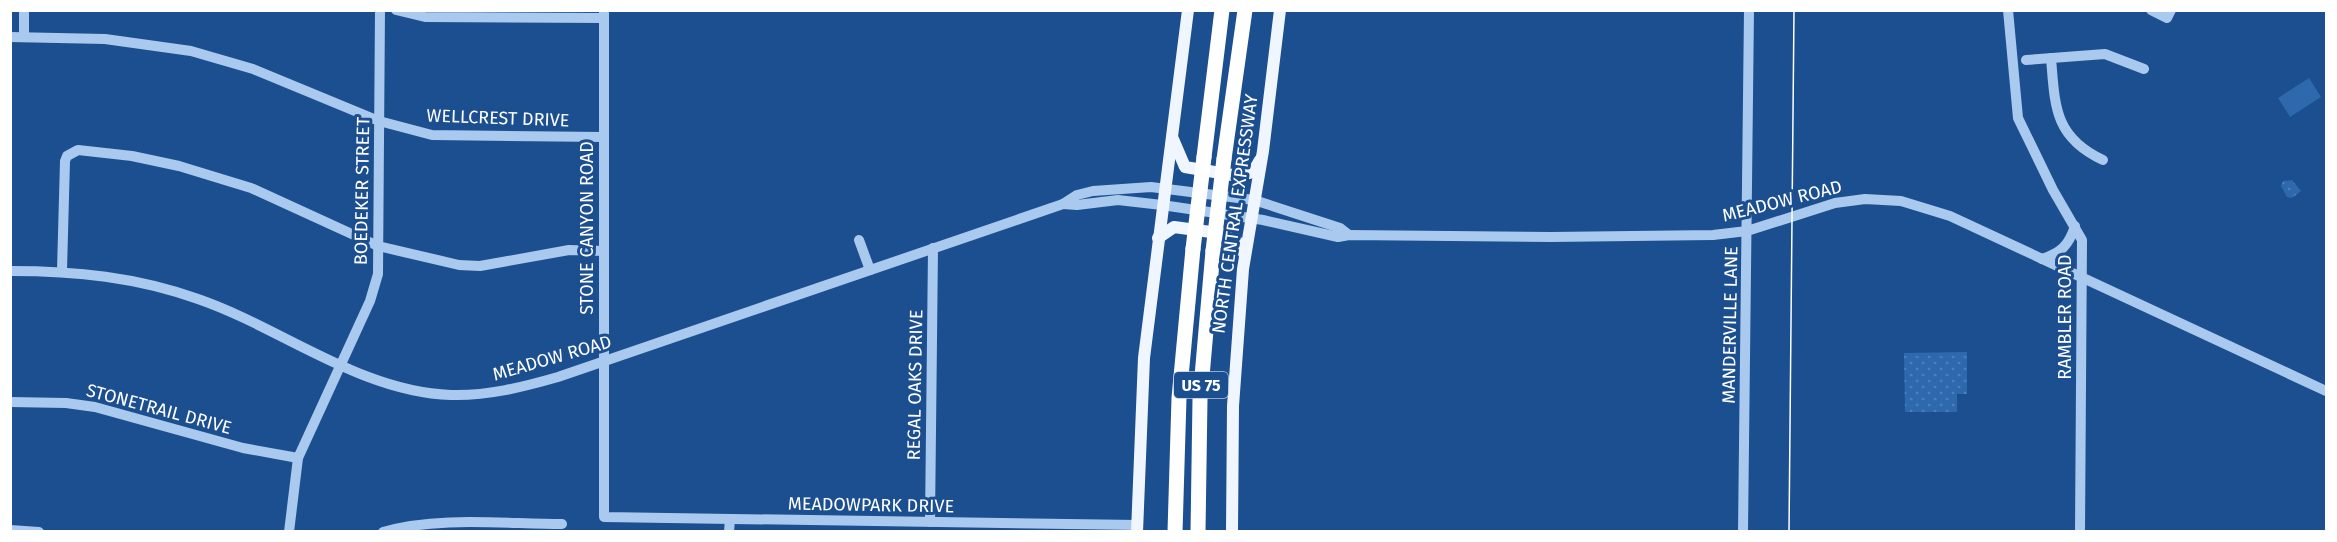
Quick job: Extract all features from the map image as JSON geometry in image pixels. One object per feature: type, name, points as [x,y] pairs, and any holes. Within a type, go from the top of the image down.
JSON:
[{"type":"highway","name":"NORTH CENTRAL EXPRESSWAY","points":[[1175,531],[1180,388],[1193,249],[1222,10]]},
{"type":"highway","name":"NORTH CENTRAL EXPRESSWAY","points":[[1199,528],[1200,399],[1213,251],[1245,10]]},
{"type":"main road","points":[[1137,528],[1144,358],[1188,10]]},
{"type":"main road","name":"NORTH CENTRAL EXPRESSWAY","points":[[1232,531],[1233,397],[1245,255],[1263,151],[1280,10]]},
{"type":"main road","points":[[1172,135],[1185,167],[1246,175],[1257,168],[1263,151]]},
{"type":"main road","points":[[1158,238],[1174,227],[1233,235],[1245,255]]},
{"type":"street","points":[[24,10],[24,37]]},
{"type":"street","name":"BOEDEKER STREET","points":[[289,531],[289,513],[298,458],[375,288],[378,246],[380,10]]},
{"type":"street","points":[[396,10],[425,17],[604,14]]},
{"type":"street","name":"MANDERVILLE LANE","points":[[1743,531],[1749,10]]},
{"type":"street","name":"RAMBLER ROAD","points":[[2008,10],[2018,118],[2053,190],[2082,240],[2080,531]]},
{"type":"street","points":[[2151,10],[2169,14]]},
{"type":"street","name":"STONE CANYON ROAD","points":[[604,14],[604,517]]},
{"type":"street","name":"WELLCREST DRIVE","points":[[10,37],[105,39],[191,51],[253,69],[379,121],[432,135],[604,137]]},
{"type":"street","points":[[2026,60],[2106,54],[2144,69]]},
{"type":"street","points":[[2050,58],[2054,99],[2064,131],[2074,142],[2103,160]]},
{"type":"street","points":[[62,270],[65,161],[67,156],[78,150],[141,158],[219,177],[251,188],[378,246],[439,261],[480,266],[569,250],[604,251]]},
{"type":"street","name":"MEADOW ROAD","points":[[10,271],[62,270],[135,280],[192,297],[370,377],[415,390],[472,395],[525,387],[603,362],[1064,204],[1077,195],[1093,191],[1139,186],[1254,200],[1340,228],[1349,235]]},
{"type":"street","name":"MEADOW ROAD","points":[[1064,204],[1077,205],[1118,200],[1162,205],[1251,218],[1338,237],[1349,235],[1693,236],[1747,231],[1849,200],[1891,200],[1940,212],[2326,391]]},
{"type":"street","points":[[2042,260],[2063,249],[2071,240],[2075,226]]},
{"type":"street","points":[[859,240],[870,270]]},
{"type":"street","name":"REGAL OAKS DRIVE","points":[[930,522],[933,248]]},
{"type":"street","name":"STONETRAIL DRIVE","points":[[10,402],[66,403],[95,407],[233,445],[298,458]]},
{"type":"street","name":"MEADOWPARK DRIVE","points":[[604,517],[730,519],[837,527],[930,522],[1137,528]]},
{"type":"street","points":[[729,531],[730,519]]},
{"type":"street","points":[[383,531],[411,525],[499,528],[562,524]]},
{"type":"street","points":[[10,530],[39,531]]},
{"type":"shaded area","points":[[2309,78],[2321,97],[2290,117],[2278,98]]},
{"type":"shaded area","points":[[2292,180],[2301,191],[2292,198],[2287,197],[2281,186],[2283,181]]},
{"type":"shaded area","points":[[1967,352],[1967,394],[1957,394],[1957,412],[1905,412],[1904,353]]},
{"type":"tram line","points":[[1789,532],[1794,10]]}]
